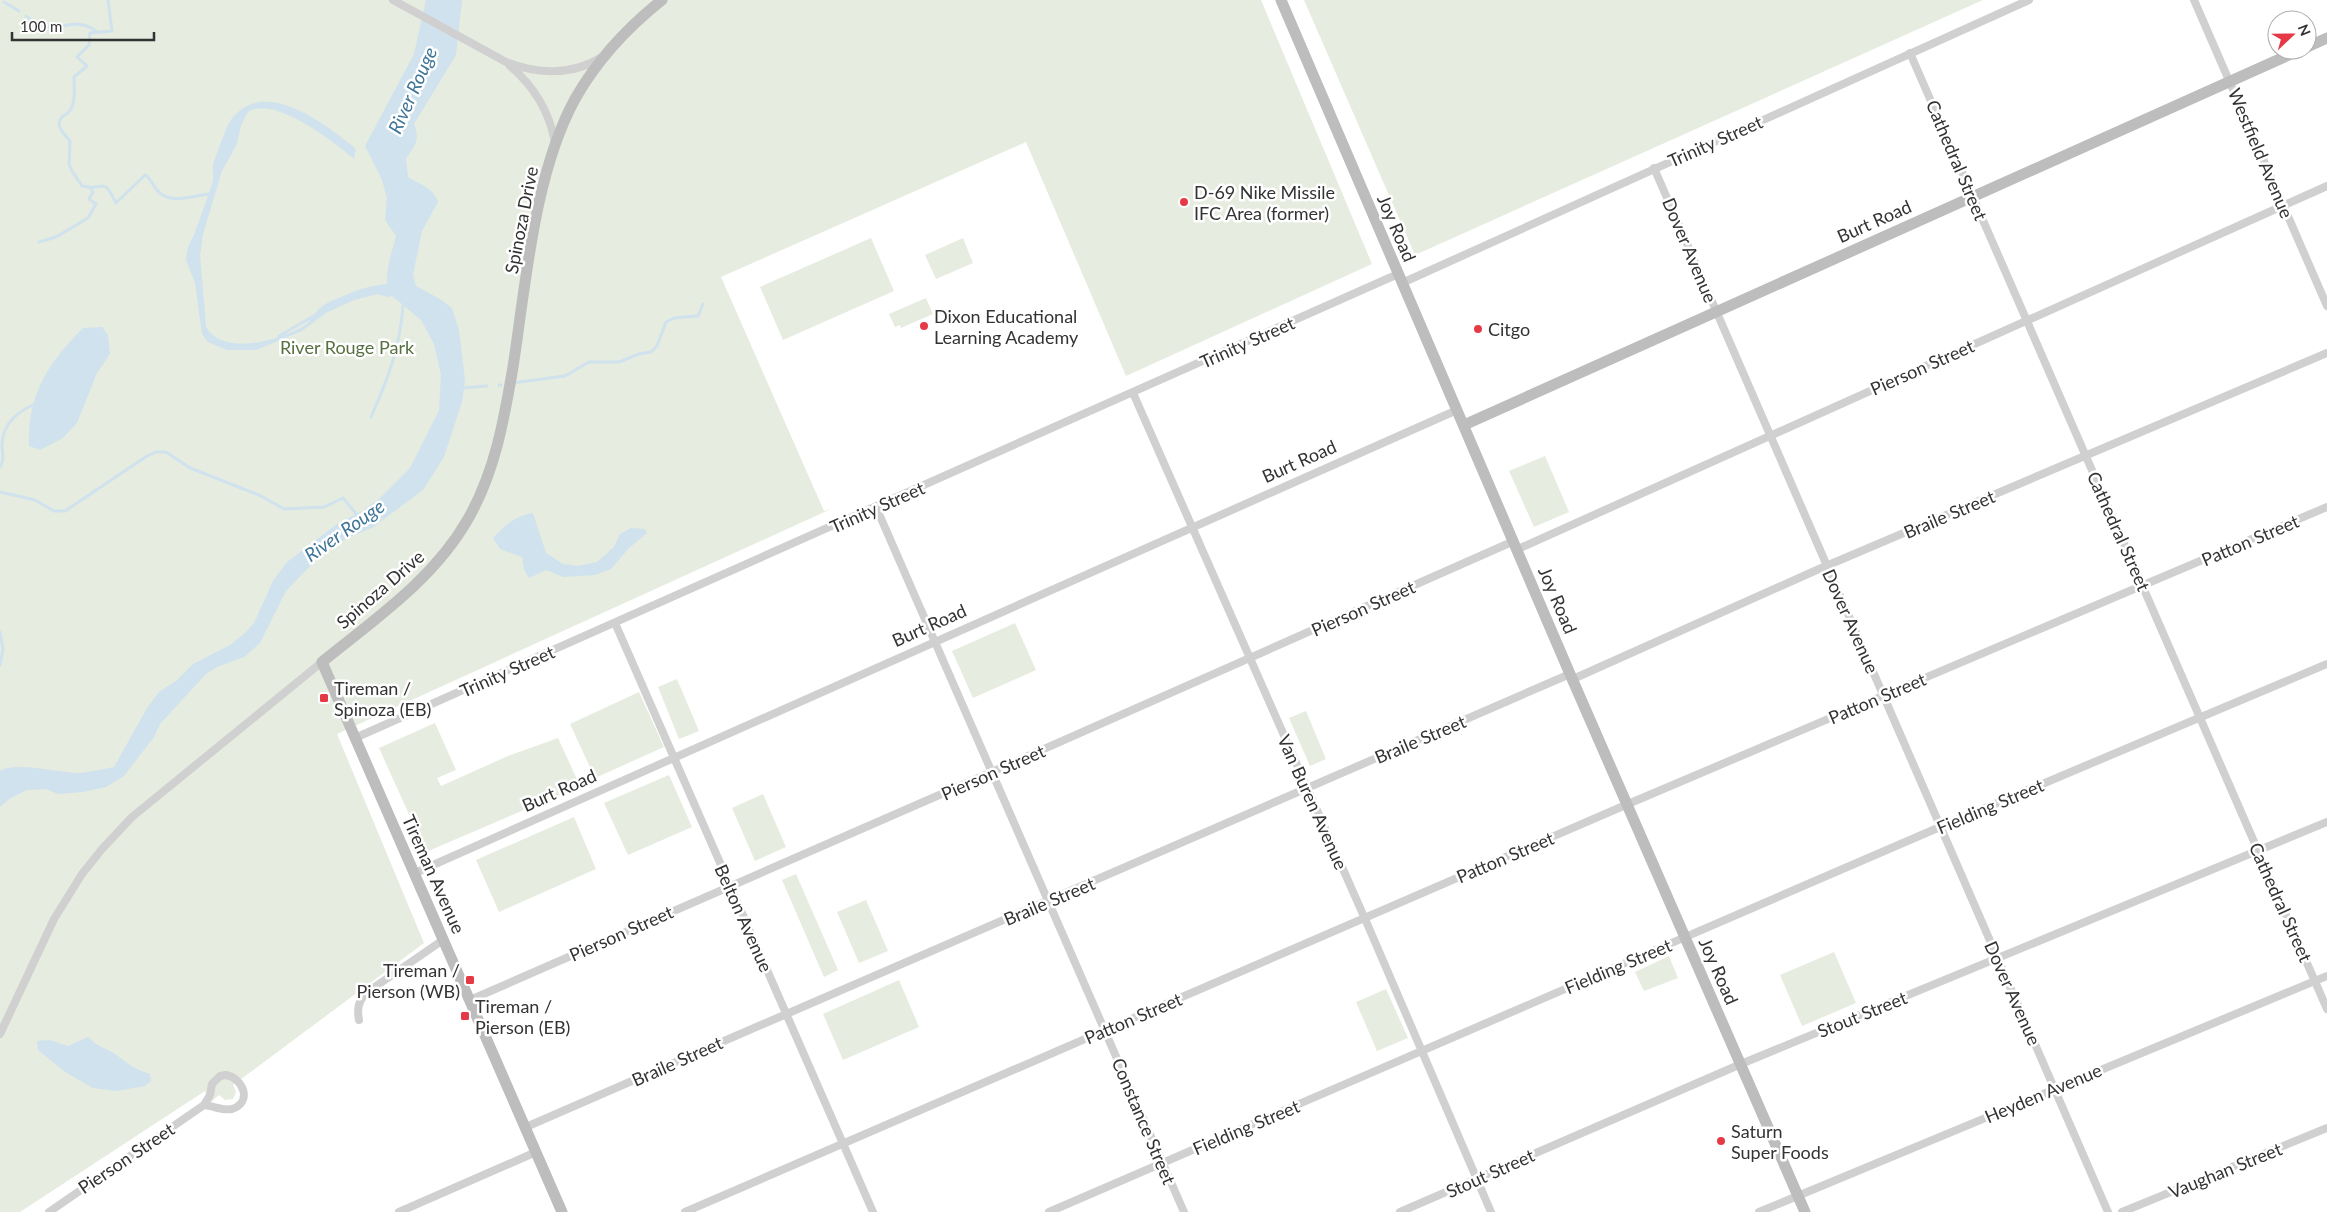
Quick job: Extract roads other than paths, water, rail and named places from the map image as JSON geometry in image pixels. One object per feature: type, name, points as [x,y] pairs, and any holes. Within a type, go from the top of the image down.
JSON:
[{"type":"street","points":[[393,0],[506,62],[533,71],[557,72],[585,66],[610,52]]},
{"type":"street","name":"Spinoza Drive","points":[[0,1034],[54,919],[78,879],[102,848],[132,817],[399,601],[436,565],[468,520],[486,482],[497,449],[536,216],[546,174],[556,144],[575,99],[589,78],[626,32],[662,0]]},
{"type":"street","name":"Joy Road","points":[[1281,0],[1572,677],[1805,1212]]},
{"type":"street","name":"Trinity Street","points":[[355,738],[1133,393],[1654,168],[2029,0]]},
{"type":"street","name":"Westfield Avenue","points":[[2194,0],[2327,306]]},
{"type":"street","name":"Cathedral Street","points":[[1910,53],[2327,1009]]},
{"type":"street","name":"Burt Road","points":[[1464,425],[2277,60]]},
{"type":"street","points":[[506,62],[525,80],[540,100],[550,123],[556,144]]},
{"type":"street","name":"Dover Avenue","points":[[1654,168],[2108,1212]]},
{"type":"street","name":"Pierson Street","points":[[470,1000],[1250,658],[1770,435],[2327,186]]},
{"type":"street","name":"Braile Street","points":[[526,1127],[787,1013],[1049,902],[1307,787],[1572,677],[2327,353]]},
{"type":"street","name":"Van Buren Avenue","points":[[1133,393],[1307,787],[1490,1212]]},
{"type":"street","name":"Burt Road","points":[[415,873],[1457,410]]},
{"type":"street","name":"Constance Street","points":[[876,507],[1184,1212]]},
{"type":"street","name":"Patton Street","points":[[685,1212],[1628,804],[2327,507]]},
{"type":"street","name":"Belton Avenue","points":[[615,623],[873,1212]]},
{"type":"street","name":"Tireman Avenue","points":[[322,662],[536,1152]]},
{"type":"street","name":"Fielding Street","points":[[1049,1212],[1685,937],[2327,664]]},
{"type":"street","name":"Stout Street","points":[[1400,1212],[1741,1064],[2327,822]]},
{"type":"street","points":[[359,1020],[360,1000],[366,993],[443,940]]},
{"type":"street","name":"Heyden Avenue","points":[[1759,1212],[2327,976]]},
{"type":"street","points":[[220,1076],[232,1076],[242,1083],[244,1093],[236,1107],[226,1110],[216,1106],[204,1106],[210,1095],[212,1084],[220,1076]]},
{"type":"street","name":"Pierson Street","points":[[49,1212],[204,1106]]},
{"type":"street","name":"Vaughan Street","points":[[2122,1212],[2327,1128]]},
{"type":"street","points":[[398,1212],[536,1152],[562,1212]]},
{"type":"water","name":"River Rouge","points":[[426,0],[462,0],[456,55],[414,124],[417,138],[406,158],[408,177],[430,190],[438,202],[422,231],[413,275],[416,286],[452,308],[459,330],[465,380],[462,402],[444,457],[423,490],[372,528],[347,538],[320,556],[286,591],[260,643],[244,657],[217,667],[205,675],[160,724],[154,737],[124,776],[106,787],[83,792],[58,794],[46,789],[27,790],[9,799],[0,807],[0,771],[7,768],[27,767],[79,773],[114,767],[147,708],[159,692],[176,681],[193,664],[230,645],[254,623],[273,581],[287,562],[337,524],[362,511],[379,499],[410,468],[439,410],[441,375],[434,344],[421,320],[392,296],[387,297],[378,294],[354,300],[326,313],[302,331],[256,350],[227,350],[208,342],[202,334],[195,283],[186,260],[187,250],[213,181],[214,162],[229,123],[242,109],[258,102],[275,103],[293,108],[328,127],[356,149],[354,159],[319,132],[288,115],[259,108],[248,112],[241,125],[237,144],[222,171],[203,234],[200,255],[206,327],[214,336],[238,344],[267,340],[304,326],[323,305],[331,301],[363,289],[387,284],[388,266],[396,236],[385,220],[387,198],[382,180],[365,146],[414,54]]},
{"type":"water","points":[[102,327],[108,335],[110,354],[97,373],[77,423],[63,438],[40,450],[29,446],[29,428],[36,395],[50,367],[83,328]]},
{"type":"water","points":[[533,513],[546,553],[563,564],[578,566],[597,562],[614,547],[620,534],[631,528],[645,529],[647,533],[629,548],[611,569],[595,575],[563,577],[546,570],[529,578],[524,569],[522,557],[500,549],[493,538],[511,522],[521,516]]},
{"type":"water","points":[[88,1037],[97,1045],[114,1053],[132,1066],[150,1074],[151,1081],[145,1086],[116,1091],[93,1088],[65,1072],[38,1050],[37,1041],[50,1040],[68,1046]]},
{"type":"waterway","points":[[108,0],[112,31],[90,33],[89,45],[77,57],[87,66],[74,77],[74,102],[69,112],[62,117],[59,123],[61,130],[70,141],[69,164],[72,171],[82,186],[105,186],[116,203],[145,175],[157,190],[168,198],[175,199],[210,194]]},
{"type":"waterway","points":[[4,2],[19,11]]},
{"type":"waterway","points":[[26,16],[45,27],[77,24],[96,31]]},
{"type":"waterway","points":[[39,242],[56,237],[88,218],[96,204],[89,199],[93,192],[90,187]]},
{"type":"waterway","points":[[512,383],[565,376],[589,362],[619,362],[639,354],[651,352],[657,346],[666,322],[674,318],[698,316],[703,304]]},
{"type":"waterway","points":[[371,417],[392,363],[399,335],[403,306]]},
{"type":"waterway","points":[[279,336],[319,313]]},
{"type":"waterway","points":[[462,388],[487,386]]},
{"type":"waterway","points":[[0,467],[3,459],[2,444],[5,429],[13,418],[37,403]]},
{"type":"waterway","name":"River Rouge","points":[[0,492],[35,500],[54,511],[65,511],[147,456],[156,452],[166,452],[190,468],[259,495],[284,509],[324,507],[343,498],[358,516]]},
{"type":"waterway","points":[[0,632],[3,649],[0,665]]},
{"type":"place","name":"D-69 Nike Missile IFC Area (former)","points":[[1184,202]]},
{"type":"place","name":"Dixon Educational Learning Academy","points":[[924,326]]},
{"type":"place","name":"Citgo","points":[[1478,329]]},
{"type":"place","name":"Tireman / Spinoza (EB)","points":[[324,698]]},
{"type":"place","name":"Tireman / Pierson (WB)","points":[[470,980]]},
{"type":"place","name":"Tireman / Pierson (EB)","points":[[465,1016]]},
{"type":"place","name":"Saturn Super Foods","points":[[1721,1141]]},
{"type":"park label","name":"River Rouge Park","points":[[347,347]]}]
